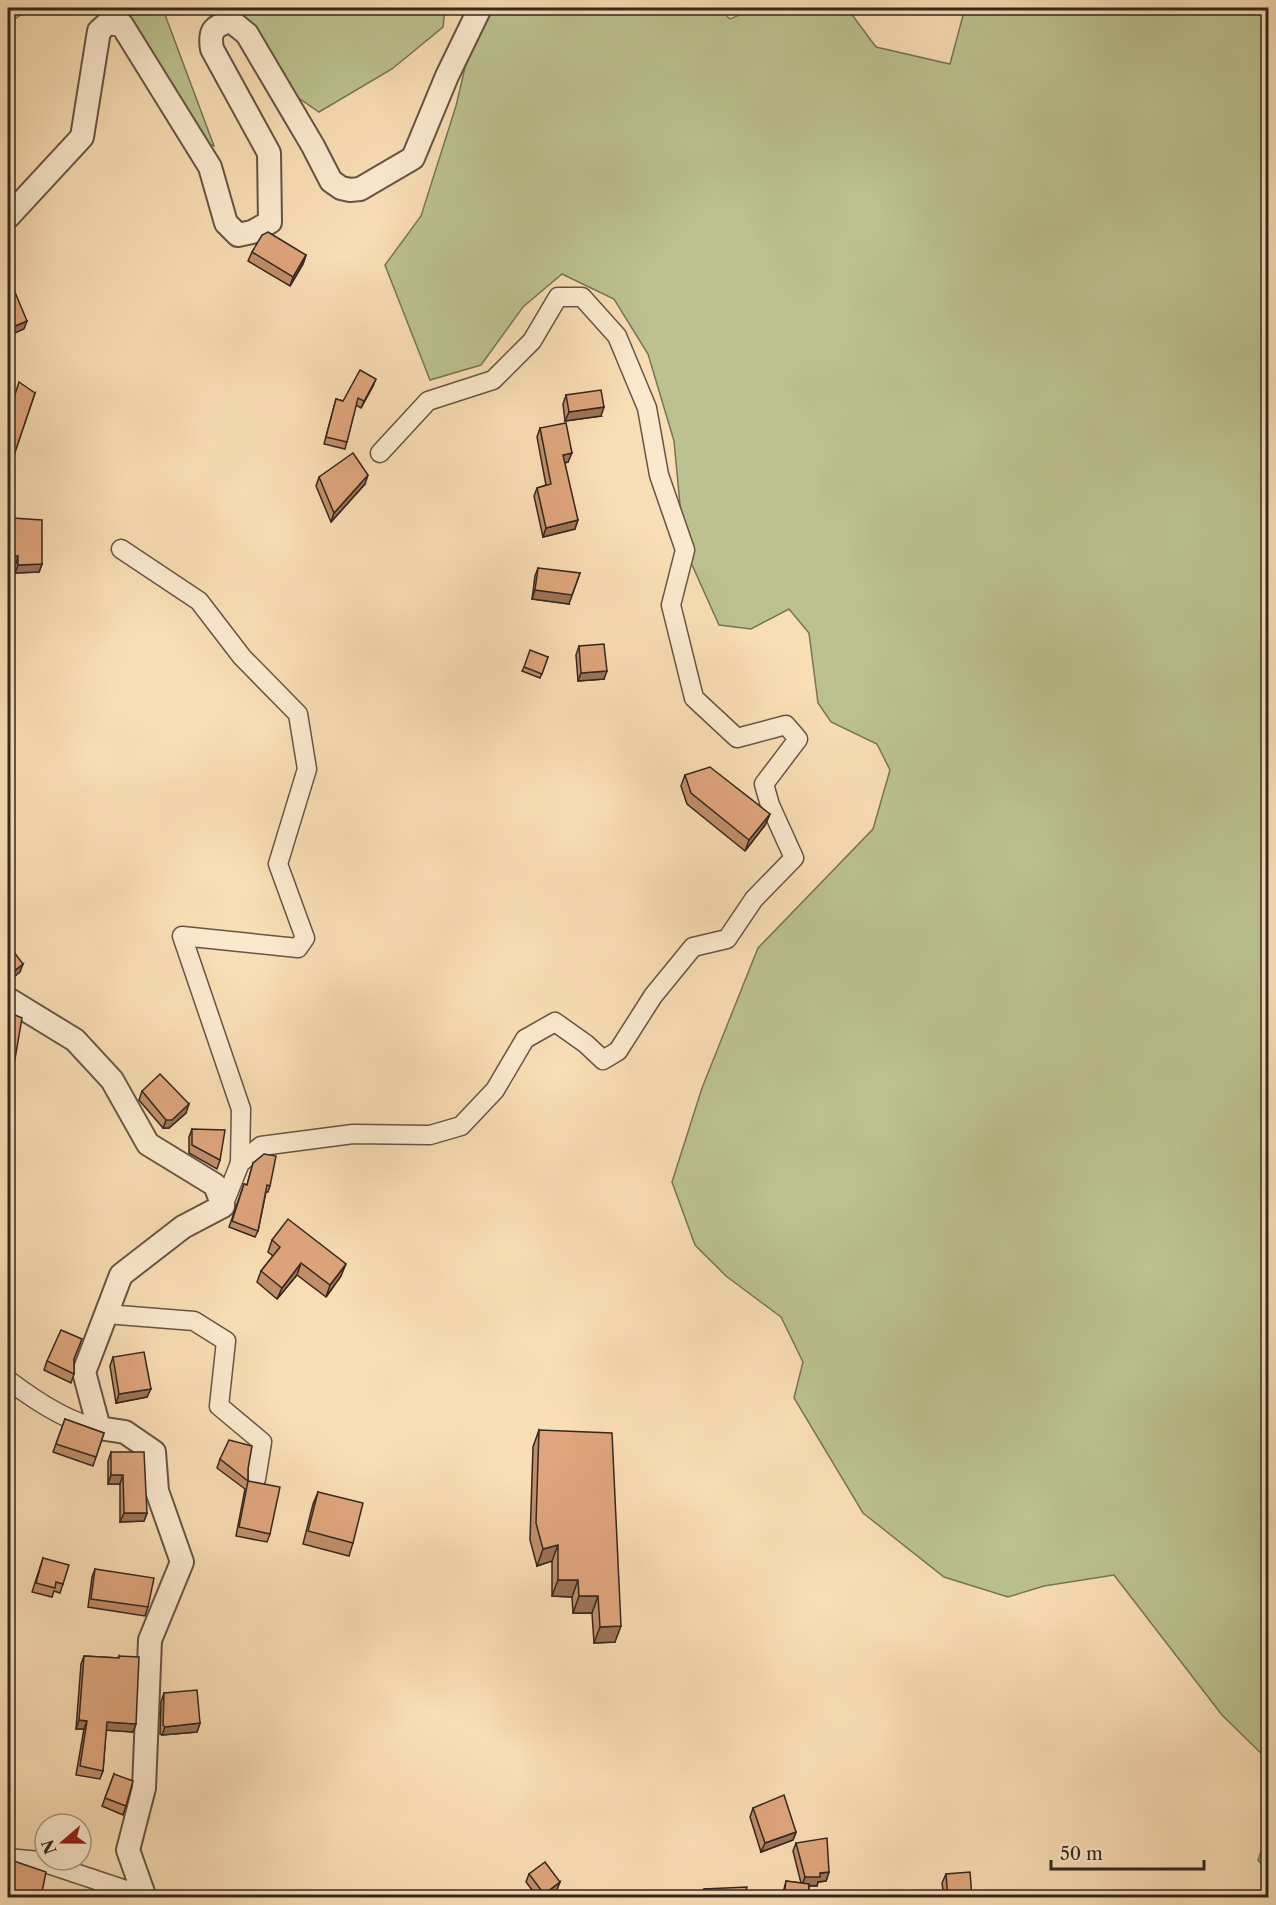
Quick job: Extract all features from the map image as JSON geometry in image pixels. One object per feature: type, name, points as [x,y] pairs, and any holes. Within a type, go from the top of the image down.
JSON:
[{"type":"street","points":[[8,217],[82,137],[99,31],[108,23],[122,25],[210,167],[226,224],[238,236],[252,232],[270,222],[269,153],[212,49],[210,37],[219,24],[231,21],[247,34],[331,181],[341,188],[350,190],[360,189],[413,158],[447,76],[480,8]]},
{"type":"street","points":[[240,1163],[261,1146],[353,1134],[430,1135],[462,1126],[495,1090],[525,1039],[555,1022],[586,1044],[603,1060],[618,1051],[653,996],[693,947],[727,939],[754,899],[794,858],[770,805],[764,784],[798,739],[786,725],[737,738],[694,698],[671,605],[685,550],[659,475],[647,408],[616,336],[582,297],[558,297],[532,341],[493,380],[428,401],[380,453]]},
{"type":"street","points":[[99,1428],[84,1372],[121,1275],[183,1227],[223,1206],[240,1163],[241,1109],[182,936],[298,948],[305,938],[278,864],[307,769],[298,714],[243,657],[199,601],[121,549]]},
{"type":"street","points":[[8,999],[75,1040],[112,1080],[148,1144],[215,1185],[223,1206]]},
{"type":"street","points":[[106,1314],[194,1321],[226,1341],[219,1406],[262,1442],[256,1479]]},
{"type":"street","points":[[8,1380],[25,1394],[82,1425],[125,1431],[154,1452],[157,1491],[182,1562],[150,1640],[144,1788],[128,1850],[145,1897]]},
{"type":"street","points":[[8,1858],[39,1861],[145,1897]]},
{"type":"green space","points":[[8,8],[30,8],[8,24]]},
{"type":"green space","points":[[119,8],[170,8],[164,12],[214,146],[196,139]]},
{"type":"green space","points":[[233,8],[445,8],[443,27],[392,69],[319,112],[287,90]]},
{"type":"green space","points":[[479,8],[718,8],[730,19],[757,8],[847,8],[876,47],[950,64],[965,8],[1268,8],[1268,1760],[1222,1715],[1114,1575],[1044,1586],[1008,1597],[944,1577],[863,1513],[794,1398],[803,1362],[781,1317],[726,1276],[695,1245],[672,1182],[702,1088],[758,948],[873,829],[890,770],[877,744],[831,722],[818,703],[809,633],[789,609],[751,629],[719,625],[684,547],[674,441],[648,354],[614,299],[562,274],[523,307],[481,365],[430,380],[385,265],[421,216],[456,106]]},
{"type":"green space","points":[[1268,1832],[1268,1872],[1258,1860]]},
{"type":"building","points":[[268,232],[306,255],[293,277],[252,252],[262,235]]},
{"type":"building","points":[[12,285],[27,321],[8,329],[8,287]]},
{"type":"building","points":[[360,370],[376,379],[364,401],[358,398],[347,442],[326,437],[336,399],[343,401]]},
{"type":"building","points":[[19,382],[35,393],[11,464],[8,462],[8,416]]},
{"type":"building","points":[[601,390],[604,407],[569,412],[566,395]]},
{"type":"building","points":[[566,423],[572,453],[563,455],[578,520],[546,528],[537,488],[551,484],[540,428]]},
{"type":"building","points":[[353,453],[368,475],[334,513],[319,477]]},
{"type":"building","points":[[8,495],[13,518],[42,520],[42,564],[18,565],[18,556],[8,556]]},
{"type":"building","points":[[538,568],[580,573],[572,595],[535,590]]},
{"type":"building","points":[[604,644],[607,671],[581,673],[579,646]]},
{"type":"building","points":[[530,650],[548,657],[542,674],[524,667]]},
{"type":"building","points":[[710,767],[770,814],[749,840],[691,793],[685,775]]},
{"type":"building","points":[[8,944],[23,964],[8,976]]},
{"type":"building","points":[[8,1012],[22,1018],[15,1059],[8,1058]]},
{"type":"building","points":[[160,1074],[189,1104],[172,1120],[166,1120],[142,1091]]},
{"type":"building","points":[[192,1129],[225,1130],[220,1160],[192,1145]]},
{"type":"building","points":[[264,1154],[276,1156],[270,1186],[267,1185],[258,1231],[232,1221],[244,1184],[247,1185],[253,1163]]},
{"type":"building","points":[[288,1219],[346,1264],[330,1285],[301,1263],[282,1288],[261,1271],[280,1247],[272,1240]]},
{"type":"building","points":[[61,1330],[82,1339],[74,1359],[74,1374],[47,1361]]},
{"type":"building","points":[[144,1352],[151,1389],[119,1394],[113,1357]]},
{"type":"building","points":[[65,1419],[104,1433],[96,1457],[56,1444]]},
{"type":"building","points":[[539,1430],[612,1433],[621,1626],[600,1627],[598,1596],[579,1596],[578,1580],[558,1580],[558,1545],[543,1549],[536,1523]]},
{"type":"building","points":[[229,1440],[252,1446],[248,1481],[220,1459]]},
{"type":"building","points":[[111,1452],[144,1452],[147,1513],[124,1513],[123,1475],[111,1475]]},
{"type":"building","points":[[248,1481],[280,1487],[270,1534],[239,1527]]},
{"type":"building","points":[[318,1492],[363,1503],[353,1543],[308,1531]]},
{"type":"building","points":[[43,1558],[69,1565],[63,1584],[56,1582],[55,1588],[36,1583]]},
{"type":"building","points":[[95,1569],[154,1578],[148,1607],[91,1599]]},
{"type":"building","points":[[84,1656],[139,1657],[136,1724],[107,1722],[103,1771],[80,1766],[87,1721],[79,1720]]},
{"type":"building","points":[[197,1690],[200,1723],[165,1727],[163,1725],[164,1693]]},
{"type":"building","points":[[114,1774],[133,1781],[126,1806],[105,1798]]},
{"type":"building","points":[[784,1795],[796,1832],[765,1843],[753,1808]]},
{"type":"building","points":[[827,1838],[829,1872],[820,1873],[820,1877],[805,1877],[796,1843]]},
{"type":"building","points":[[8,1859],[33,1868],[33,1872],[46,1872],[42,1892],[31,1892],[30,1898],[8,1895]]},
{"type":"building","points":[[545,1862],[560,1882],[544,1894],[529,1874]]},
{"type":"building","points":[[970,1872],[972,1898],[948,1898],[946,1874]]},
{"type":"building","points":[[786,1881],[809,1884],[808,1898],[703,1898],[704,1889],[747,1887],[746,1891],[784,1897]]},
{"type":"building","points":[[880,1895],[898,1898],[880,1898]]}]
